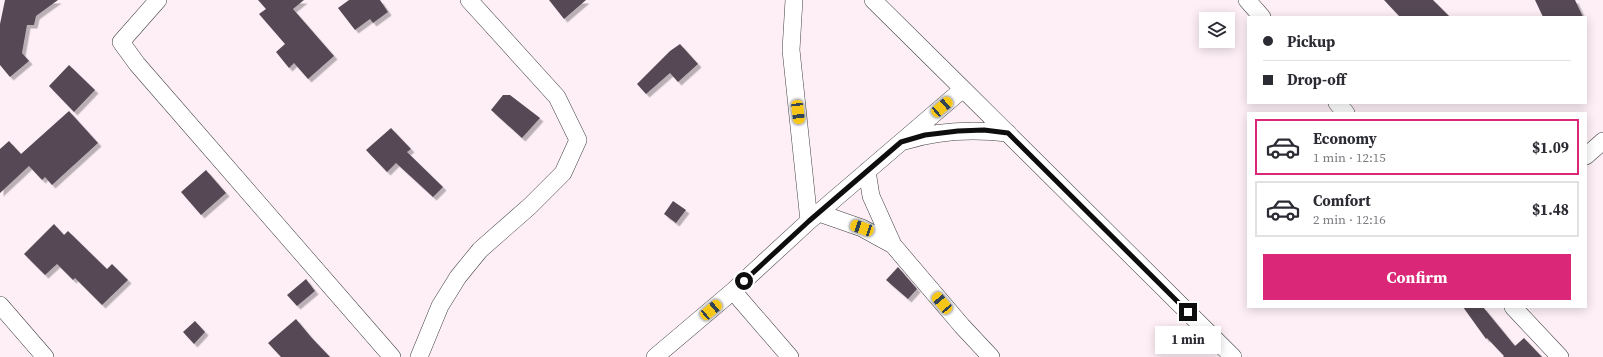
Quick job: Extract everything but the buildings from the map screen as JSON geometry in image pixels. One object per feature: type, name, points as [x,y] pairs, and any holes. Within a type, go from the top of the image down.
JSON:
[{"type":"street","points":[[158,0],[121,42],[137,64],[392,357]]},
{"type":"street","points":[[419,357],[440,306],[458,277],[480,250],[530,206],[563,173],[578,140],[557,98],[469,0]]},
{"type":"street","points":[[794,0],[791,50],[814,217]]},
{"type":"street","points":[[873,0],[1233,357]]},
{"type":"street","points":[[1248,0],[1261,16]]},
{"type":"street","points":[[655,357],[734,291],[814,217],[963,89]]},
{"type":"street","points":[[1338,104],[1345,112]]},
{"type":"street","points":[[901,142],[925,135],[958,131],[984,130],[1008,133]]},
{"type":"street","points":[[1587,155],[1603,140]]},
{"type":"street","points":[[867,171],[871,196],[893,245],[962,326],[992,357]]},
{"type":"street","points":[[814,217],[862,228],[893,245]]},
{"type":"street","points":[[734,291],[790,357]]},
{"type":"street","points":[[0,305],[45,357]]},
{"type":"street","points":[[1514,308],[1560,357]]},
{"type":"route","points":[[744,281],[809,221],[901,142],[925,135],[984,130],[1008,133],[1188,312]]}]
